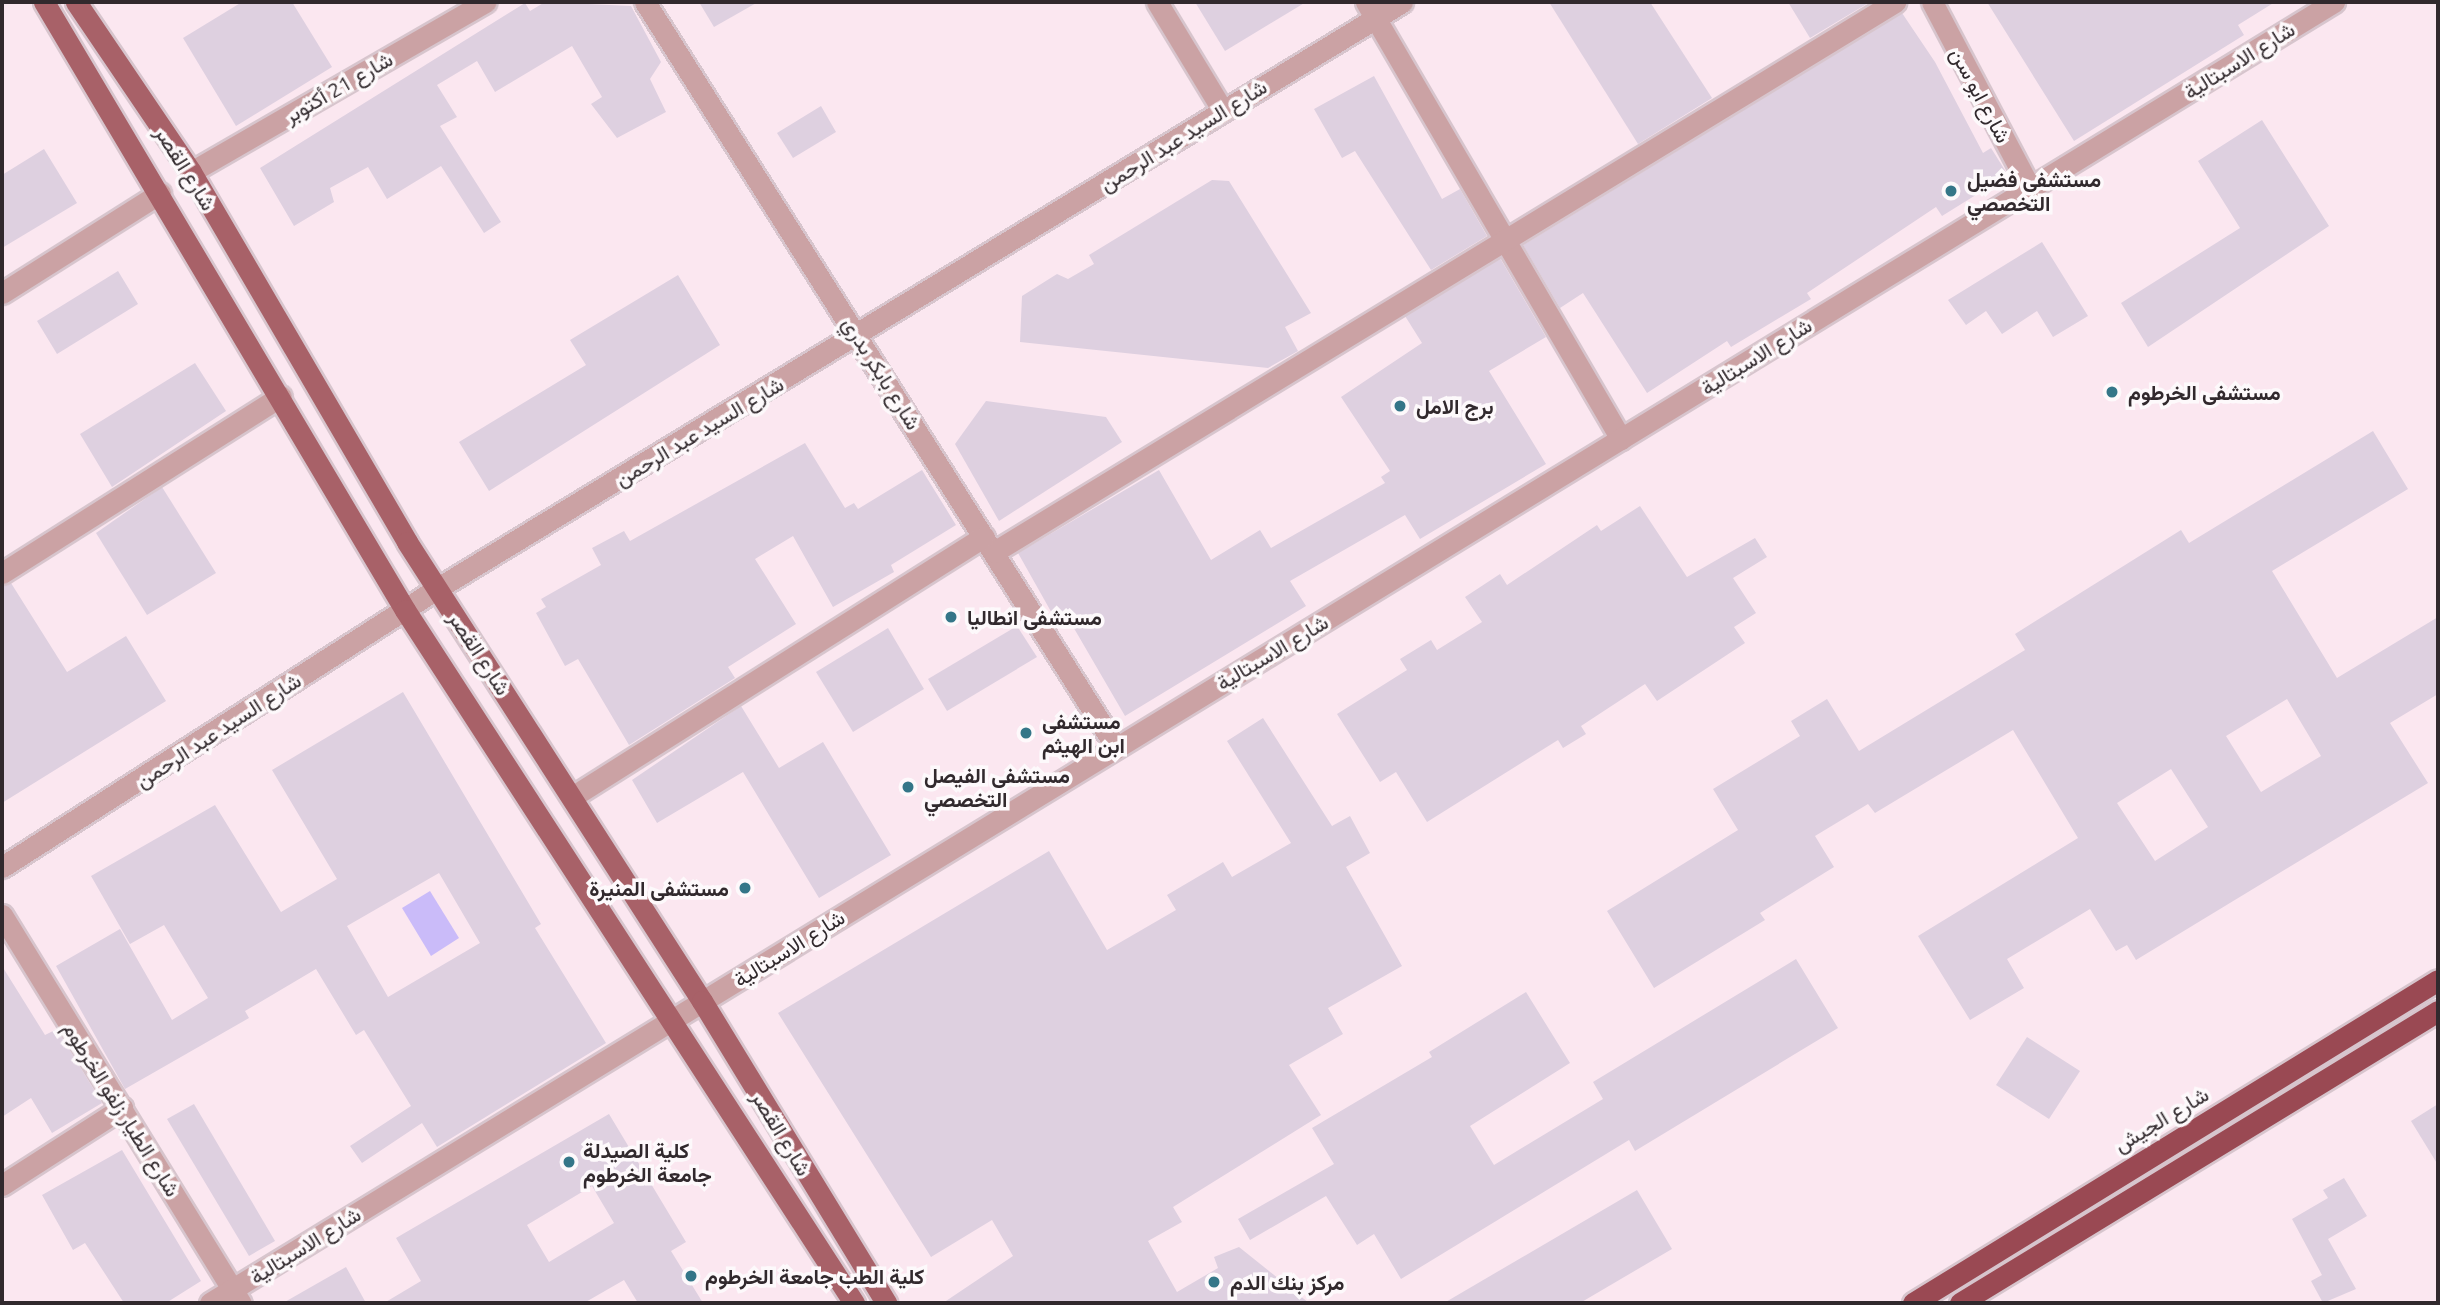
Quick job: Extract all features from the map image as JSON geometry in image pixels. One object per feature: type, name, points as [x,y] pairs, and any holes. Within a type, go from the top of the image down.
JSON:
[{"type":"highway","name":"شارع الجيش","points":[[1913,1303],[2438,980]]},
{"type":"highway","points":[[1960,1303],[2438,1011]]},
{"type":"highway","points":[[1985,1257],[2000,1279]]},
{"type":"main road","name":"شارع القصر","points":[[44,2],[281,396],[405,610],[854,1303]]},
{"type":"main road","name":"شارع القصر","points":[[76,2],[191,172],[304,371],[438,588],[702,1002],[886,1303]]},
{"type":"street","name":"شارع 21 أكتوبر","points":[[191,172],[485,2]]},
{"type":"street","name":"شارع بابكر بدري","points":[[645,2],[859,335],[1116,747]]},
{"type":"street","points":[[1157,2],[1223,111]]},
{"type":"street","name":"شارع السيد عبد الرحمن","points":[[2,867],[438,588],[859,335],[1223,111],[1371,9],[1402,2]]},
{"type":"street","points":[[572,797],[989,544],[1504,240],[1895,2]]},
{"type":"street","name":"شارع ابو سن","points":[[1932,2],[2030,188]]},
{"type":"street","name":"شارع الاسبتالية","points":[[210,1303],[237,1296],[702,1002],[2334,2]]},
{"type":"street","points":[[1371,9],[1620,439]]},
{"type":"street","points":[[2,293],[160,193]]},
{"type":"street","points":[[2,573],[281,396]]},
{"type":"street","name":"شارع الطيار زلفو الخرطوم","points":[[2,915],[237,1296]]},
{"type":"street","points":[[2,1185],[122,1108]]},
{"type":"shaded area","points":[[430,891],[459,938],[431,956],[402,908]]},
{"type":"building","points":[[242,2],[292,2],[332,67],[236,126],[183,38]]},
{"type":"building","points":[[545,2],[631,6],[661,62],[650,79],[666,112],[617,138],[591,104],[602,97],[572,46],[495,92],[477,61],[437,85],[457,117],[440,126],[501,222],[484,233],[441,166],[387,199],[368,167],[330,188],[334,202],[294,226],[260,168],[525,3],[530,11]]},
{"type":"building","points":[[699,2],[758,2],[714,27]]},
{"type":"building","points":[[1195,2],[1306,2],[1225,51]]},
{"type":"building","points":[[1549,2],[1650,2],[1712,98],[1638,144]]},
{"type":"building","points":[[1788,2],[1870,2],[1810,38]]},
{"type":"building","points":[[1987,2],[2275,2],[2238,25],[2244,35],[2074,141]]},
{"type":"building","points":[[1902,13],[1935,62],[1983,153],[1991,148],[2008,175],[1942,216],[1936,207],[1807,293],[1811,299],[1731,347],[1727,341],[1647,393],[1583,293],[1560,308],[1523,245]]},
{"type":"building","points":[[1374,76],[1442,199],[1460,189],[1487,236],[1431,270],[1355,151],[1342,158],[1314,109]]},
{"type":"building","points":[[821,106],[836,132],[793,158],[777,133]]},
{"type":"building","points":[[2262,120],[2329,226],[2148,347],[2121,303],[2240,228],[2198,161]]},
{"type":"building","points":[[44,149],[77,203],[2,248],[2,175]]},
{"type":"building","points":[[1212,180],[1229,181],[1311,313],[1285,327],[1298,351],[1268,368],[1020,342],[1022,296],[1057,274],[1068,279],[1094,264],[1089,255]]},
{"type":"building","points":[[2042,242],[2088,316],[2053,337],[2037,311],[2002,334],[1986,311],[1966,325],[1948,300]]},
{"type":"building","points":[[1500,258],[1546,337],[1489,371],[1546,464],[1420,539],[1405,515],[1290,581],[1306,606],[1125,716],[1068,618],[1058,624],[1018,553],[1159,470],[1211,560],[1260,530],[1271,548],[1385,483],[1381,477],[1390,471],[1341,397],[1422,343],[1405,316]]},
{"type":"building","points":[[118,271],[138,304],[57,354],[37,321]]},
{"type":"building","points":[[678,275],[720,345],[489,491],[459,442],[586,365],[570,340]]},
{"type":"building","points":[[195,363],[226,411],[112,487],[80,434]]},
{"type":"building","points":[[986,401],[1106,417],[1122,442],[999,521],[955,444]]},
{"type":"building","points":[[2373,431],[2408,489],[2272,571],[2337,678],[2438,617],[2438,694],[2390,723],[2428,783],[2136,960],[2127,945],[2116,951],[2090,909],[2007,959],[2024,988],[1970,1020],[1918,936],[2078,838],[2013,730],[1875,813],[1868,804],[1815,836],[1834,867],[1760,913],[1765,920],[1654,988],[1607,911],[1738,830],[1713,789],[1800,736],[1791,721],[1827,699],[1859,751],[2025,650],[2015,634],[2181,530],[2189,543]],"holes":[[[2287,699],[2321,756],[2261,792],[2226,736]],[[2171,769],[2208,827],[2155,861],[2117,803]]]},
{"type":"building","points":[[805,443],[845,508],[854,503],[858,509],[922,470],[956,525],[891,565],[894,572],[833,607],[793,536],[755,559],[796,624],[728,667],[735,678],[629,745],[578,659],[565,666],[536,613],[546,607],[541,599],[601,565],[592,548],[624,531],[630,541]]},
{"type":"building","points":[[162,487],[216,573],[147,615],[96,533]]},
{"type":"building","points":[[1640,506],[1687,577],[1755,538],[1767,557],[1733,578],[1756,613],[1734,627],[1745,643],[1657,701],[1645,684],[1581,726],[1586,734],[1563,748],[1558,740],[1427,822],[1396,772],[1380,782],[1337,714],[1407,670],[1400,659],[1431,640],[1437,650],[1482,622],[1465,597],[1500,574],[1507,585],[1597,525],[1601,531]]},
{"type":"building","points":[[11,583],[67,672],[126,636],[166,701],[2,803],[2,586]]},
{"type":"building","points":[[1017,626],[1037,657],[947,711],[928,679]]},
{"type":"building","points":[[888,628],[924,689],[853,732],[816,672]]},
{"type":"building","points":[[403,692],[541,924],[535,928],[606,1043],[437,1147],[422,1123],[362,1163],[350,1146],[411,1106],[364,1030],[356,1035],[316,969],[245,1011],[249,1018],[125,1089],[56,966],[120,929],[172,1020],[208,998],[164,925],[130,944],[91,876],[215,805],[281,912],[337,879],[272,770]],"holes":[[[439,873],[480,943],[388,997],[347,926]]]},
{"type":"building","points":[[741,706],[779,768],[823,742],[891,855],[819,898],[743,772],[657,823],[632,780]]},
{"type":"building","points":[[1263,718],[1332,826],[1350,816],[1370,853],[1346,867],[1402,966],[1328,1008],[1343,1034],[1289,1065],[1321,1115],[1173,1207],[1182,1222],[1148,1241],[1177,1292],[1218,1268],[1214,1257],[1239,1247],[1309,1303],[943,1303],[1013,1256],[992,1220],[931,1257],[778,1013],[1049,851],[1107,950],[1176,910],[1167,895],[1223,862],[1232,877],[1291,843],[1227,741]]},
{"type":"building","points":[[1796,959],[1838,1028],[1635,1151],[1629,1140],[1401,1279],[1374,1234],[1357,1245],[1326,1196],[1250,1240],[1238,1219],[1334,1164],[1312,1128],[1432,1057],[1429,1052],[1526,992],[1570,1063],[1470,1126],[1494,1165],[1603,1099],[1593,1082]]},
{"type":"building","points":[[2,966],[45,1035],[57,1029],[102,1103],[52,1133],[31,1098],[2,1117]]},
{"type":"building","points":[[2027,1037],[2080,1071],[2049,1119],[1996,1085]]},
{"type":"building","points":[[194,1104],[275,1241],[249,1256],[167,1119]]},
{"type":"building","points":[[2438,1104],[2438,1165],[2411,1121]]},
{"type":"building","name":"كلية الصيدلة جامعة الخرطوم","points":[[609,1114],[686,1242],[671,1251],[703,1303],[638,1303],[624,1280],[584,1303],[384,1303],[421,1281],[396,1238]],"holes":[[[592,1186],[614,1223],[549,1262],[527,1225]]]},
{"type":"building","points":[[122,1150],[201,1281],[166,1303],[124,1303],[85,1243],[73,1250],[42,1195]]},
{"type":"building","points":[[2344,1178],[2367,1216],[2328,1239],[2356,1289],[2323,1303],[2311,1281],[2322,1275],[2292,1219],[2328,1198],[2323,1190]]},
{"type":"building","points":[[1637,1190],[1672,1249],[1580,1303],[1444,1303]]},
{"type":"building","points":[[346,1267],[366,1303],[283,1303]]},
{"type":"place","name":"مستشفى فضيل التخصصي","points":[[1951,191]]},
{"type":"place","name":"مستشفى الخرطوم","points":[[2112,392]]},
{"type":"place","name":"برج الامل","points":[[1400,406]]},
{"type":"place","name":"مستشفى انطاليا","points":[[951,617]]},
{"type":"place","name":"مستشفى ابن الهيثم","points":[[1026,733]]},
{"type":"place","name":"مستشفى الفيصل التخصصي","points":[[908,787]]},
{"type":"place","name":"مستشفى المنيرة","points":[[745,888]]},
{"type":"place","name":"كلية الصيدلة جامعة الخرطوم","points":[[569,1162]]},
{"type":"place","name":"كلية الطب جامعة الخرطوم","points":[[691,1276]]},
{"type":"place","name":"مركز بنك الدم","points":[[1214,1282]]}]
